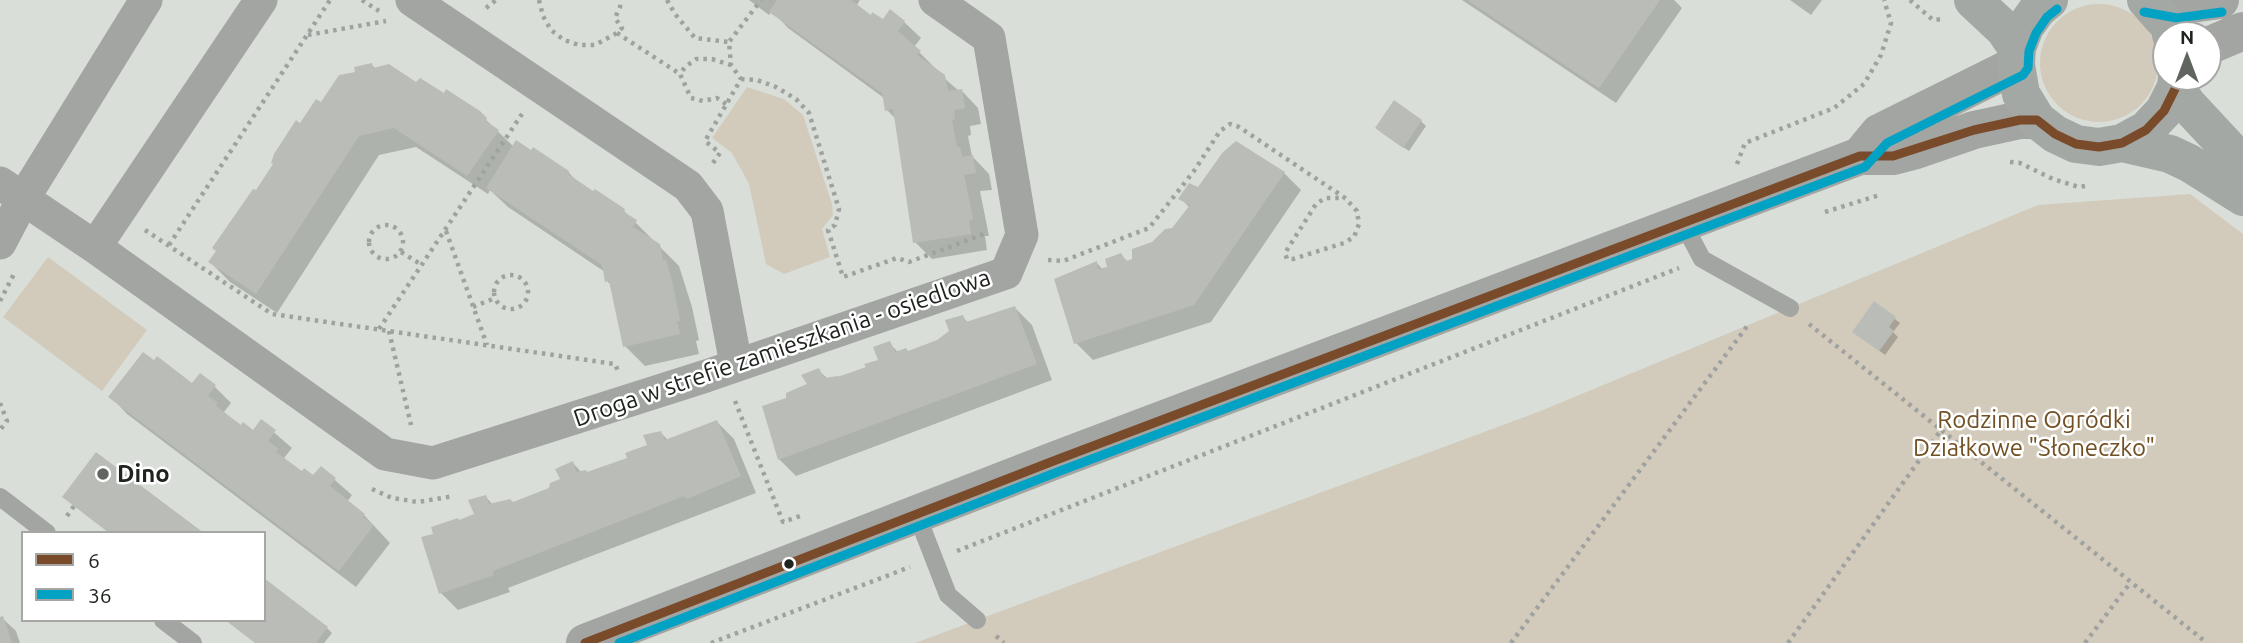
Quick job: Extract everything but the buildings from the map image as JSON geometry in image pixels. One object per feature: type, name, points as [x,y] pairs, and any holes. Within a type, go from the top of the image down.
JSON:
[{"type":"main road","points":[[1973,0],[2004,29],[2017,57],[2021,94],[2037,120],[2055,134],[2076,144],[2099,147],[2122,143],[2146,130],[2164,111],[2172,91]]},
{"type":"main road","points":[[2017,57],[2025,27],[2038,9],[2049,0]]},
{"type":"main road","points":[[2147,0],[2165,21]]},
{"type":"main road","points":[[2180,91],[2187,104],[2243,164]]},
{"type":"main road","points":[[2122,143],[2169,154],[2189,163],[2243,197]]},
{"type":"street","points":[[9,254],[12,191],[146,0]]},
{"type":"street","points":[[95,247],[261,0]]},
{"type":"street","points":[[412,0],[688,186],[707,211],[734,378]]},
{"type":"street","name":"Droga w strefie zamieszkania - osiedlowa","points":[[396,456],[433,463],[631,400],[734,378],[1006,273],[1022,235],[989,38],[935,0]]},
{"type":"street","points":[[2147,0],[2177,6],[2220,0]]},
{"type":"street","points":[[2222,40],[2243,31]]},
{"type":"street","points":[[1860,156],[1880,133],[2017,57]]},
{"type":"street","points":[[585,643],[1860,156],[1893,156],[1974,130],[2020,120],[2037,120]]},
{"type":"street","points":[[12,191],[396,456]]},
{"type":"lane","points":[[1683,223],[1702,259],[1790,308]]},
{"type":"lane","points":[[0,497],[44,531]]},
{"type":"lane","points":[[917,515],[948,595],[977,620]]},
{"type":"lane","points":[[166,622],[193,643]]},
{"type":"path","points":[[169,245],[330,0]]},
{"type":"path","points":[[307,35],[394,20],[362,0]]},
{"type":"path","points":[[538,0],[551,30],[564,40],[579,45],[595,45],[622,28],[615,18],[621,0]]},
{"type":"path","points":[[667,0],[695,38],[729,42]]},
{"type":"path","points":[[741,79],[731,65],[729,42],[761,0]]},
{"type":"path","points":[[1735,168],[1745,143],[1834,108],[1864,84],[1881,55],[1891,23],[1884,0]]},
{"type":"path","points":[[618,33],[681,74],[691,98],[703,101],[717,98],[726,104]]},
{"type":"path","points":[[681,74],[685,67],[696,60],[712,60],[731,65]]},
{"type":"path","points":[[692,192],[720,153],[705,141],[741,79]]},
{"type":"path","points":[[741,79],[757,80],[776,87],[796,99],[809,113],[839,209],[835,225],[828,230],[844,277],[897,258],[909,262],[988,233]]},
{"type":"path","points":[[379,329],[527,107]]},
{"type":"path","points":[[1040,262],[1052,259],[1063,261],[1149,228],[1194,171],[1220,131],[1230,124],[1239,127],[1345,198],[1357,211],[1359,224],[1354,237],[1344,243],[1287,259],[1285,253],[1316,204],[1325,198],[1345,198]]},
{"type":"path","points":[[2006,162],[2020,163],[2053,179],[2079,187],[2101,184]]},
{"type":"path","points":[[1817,215],[1891,192]]},
{"type":"path","points":[[118,212],[272,314],[615,364],[631,400]]},
{"type":"path","points":[[388,224],[396,228],[404,243],[401,252],[393,258],[376,256],[370,249],[368,240],[371,232],[388,224]]},
{"type":"path","points":[[446,230],[487,345]]},
{"type":"path","points":[[401,252],[422,265]]},
{"type":"path","points":[[0,301],[9,254]]},
{"type":"path","points":[[711,643],[1702,259]]},
{"type":"path","points":[[513,274],[522,278],[527,285],[529,294],[518,308],[500,306],[495,298],[497,281],[504,275],[513,274]]},
{"type":"path","points":[[473,307],[495,298]]},
{"type":"path","points":[[1790,308],[2207,643]]},
{"type":"path","points":[[1511,643],[1748,326]]},
{"type":"path","points":[[389,331],[412,433],[396,456],[400,499]]},
{"type":"path","points":[[734,378],[783,522],[794,518]]},
{"type":"path","points":[[0,402],[7,421],[0,430]]},
{"type":"path","points":[[1788,643],[1941,430]]},
{"type":"path","points":[[369,488],[391,498],[418,502],[446,499],[458,494]]},
{"type":"path","points":[[2085,643],[2130,583]]},
{"type":"green space","points":[[2099,4],[2110,6],[2132,14],[2148,30],[2152,39],[2152,87],[2148,96],[2132,112],[2099,122],[2088,120],[2066,112],[2050,96],[2040,63],[2042,52],[2050,30],[2066,14]]},
{"type":"green space","points":[[747,87],[784,99],[803,115],[832,204],[833,215],[822,229],[830,257],[784,274],[766,264],[749,184],[732,153],[712,138]]},
{"type":"green space","name":"Rodzinne Ogródki Działkowe \"Słoneczko\"","points":[[2190,194],[2243,234],[2243,643],[915,643],[1538,412],[2038,205]]},
{"type":"green space","points":[[48,257],[147,330],[102,391],[3,317]]},
{"type":"transit line","name":"36","points":[[619,643],[1060,471],[1865,167],[1887,143],[2023,75],[2028,68],[2029,51],[2036,33],[2047,17],[2057,9]]},
{"type":"transit line","name":"36","points":[[2144,12],[2177,18],[2222,12]]},
{"type":"transit line","name":"6","points":[[585,643],[1056,460],[1860,156],[1893,156],[1974,130],[2020,120],[2037,120],[2055,134],[2076,144],[2099,147],[2122,143],[2146,130],[2164,111],[2174,91]]},
{"type":"place","name":"Dino","points":[[103,474]]}]
